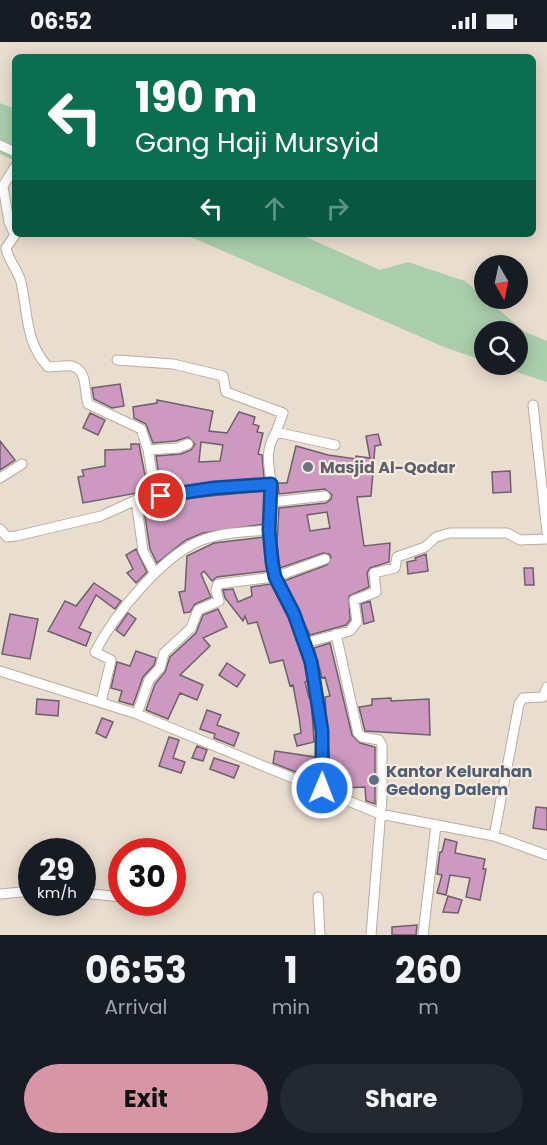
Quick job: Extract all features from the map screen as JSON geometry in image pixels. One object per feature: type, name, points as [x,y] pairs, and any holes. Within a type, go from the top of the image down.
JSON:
[{"type":"street","points":[[12,172],[3,186],[12,228]]},
{"type":"street","points":[[14,237],[6,248],[20,279],[25,316],[40,356],[48,367],[70,366],[78,369],[84,377],[88,404],[141,429],[148,450],[156,497]]},
{"type":"street","points":[[117,360],[173,364],[223,376],[226,393],[283,412],[270,446],[268,465],[272,502],[269,530],[275,577],[305,643],[320,712],[322,788]]},
{"type":"street","points":[[533,405],[547,532]]},
{"type":"street","points":[[276,432],[334,445]]},
{"type":"street","points":[[148,450],[178,448],[188,444]]},
{"type":"street","points":[[0,478],[22,464]]},
{"type":"street","points":[[0,530],[7,537],[16,536],[100,516],[136,500],[214,488],[271,484]]},
{"type":"street","points":[[272,502],[325,496]]},
{"type":"street","points":[[136,500],[142,551],[154,572]]},
{"type":"street","points":[[101,702],[111,660],[95,651],[112,620],[154,572],[205,539],[226,534],[269,530]]},
{"type":"street","points":[[305,643],[350,631],[356,626],[354,600],[376,592],[375,573],[395,568],[397,557],[425,547],[436,537],[450,533],[507,533],[520,540],[547,539]]},
{"type":"street","points":[[137,714],[149,680],[155,676],[164,653],[191,628],[198,610],[219,601],[216,590],[218,584],[275,577],[325,559]]},
{"type":"street","points":[[336,634],[358,733],[362,737],[379,740],[382,745],[380,814],[371,935]]},
{"type":"street","points":[[0,671],[137,714],[322,788],[380,814],[494,836],[547,855]]},
{"type":"street","points":[[494,836],[519,704],[523,698],[543,697],[547,687]]},
{"type":"street","points":[[423,935],[435,825]]},
{"type":"street","points":[[0,894],[18,892]]},
{"type":"street","points":[[318,897],[320,935]]},
{"type":"green space","points":[[0,103],[12,108],[12,160],[0,154]]},
{"type":"green space","points":[[191,237],[306,237],[380,270],[408,262],[465,281],[474,289],[474,309],[498,309],[512,321],[474,321],[474,358],[444,347]]},
{"type":"green space","points":[[528,333],[547,341],[547,382],[526,375],[528,375]]},
{"type":"building","points":[[120,384],[124,406],[112,408],[94,399],[92,388]]},
{"type":"building","points":[[157,400],[213,411],[209,431],[227,433],[239,412],[255,417],[253,424],[259,426],[257,432],[263,433],[258,454],[262,455],[264,478],[161,489],[156,456],[181,454],[191,450],[195,444],[188,437],[176,441],[153,443],[146,424],[134,418],[133,407],[157,403]],"holes":[[[201,442],[223,445],[220,461],[199,462]]]},
{"type":"building","points":[[90,413],[105,420],[98,435],[83,428]]},
{"type":"building","points":[[378,434],[381,445],[375,446],[371,496],[357,497],[364,546],[390,543],[389,562],[370,568],[367,573],[369,587],[349,596],[350,620],[346,625],[310,635],[284,581],[327,565],[331,557],[323,553],[280,568],[277,543],[279,508],[326,503],[332,495],[325,489],[279,494],[278,483],[287,483],[296,446],[328,455],[356,459],[356,456],[370,458],[366,436]],"holes":[[[327,512],[330,528],[310,531],[307,515]]]},
{"type":"building","points":[[0,441],[15,460],[0,470]]},
{"type":"building","points":[[131,444],[139,444],[148,491],[83,503],[78,477],[84,476],[82,470],[105,466],[105,450],[131,449]]},
{"type":"building","points":[[510,471],[511,492],[493,493],[492,472]]},
{"type":"building","points":[[265,491],[265,524],[203,533],[186,540],[157,563],[150,549],[144,510],[169,507],[168,501]]},
{"type":"building","points":[[264,537],[267,571],[217,577],[212,581],[204,571],[201,574],[211,597],[195,604],[190,612],[184,613],[179,592],[185,591],[187,556],[214,543]]},
{"type":"building","points":[[136,549],[147,572],[136,583],[127,573],[133,569],[126,555]]},
{"type":"building","points":[[426,554],[428,571],[408,574],[407,562]]},
{"type":"building","points":[[524,568],[533,568],[534,585],[525,585]]},
{"type":"building","points":[[94,583],[121,601],[115,609],[96,595],[79,628],[91,633],[86,646],[48,631],[65,601],[76,606]]},
{"type":"building","points":[[271,584],[290,621],[303,657],[308,681],[305,682],[309,698],[311,698],[314,742],[297,746],[294,735],[301,733],[299,717],[293,685],[290,686],[283,660],[270,663],[257,622],[248,624],[245,616],[243,621],[225,598],[223,590],[233,589],[238,602],[252,596],[251,587]]},
{"type":"building","points":[[370,601],[374,621],[364,624],[361,604]]},
{"type":"building","points":[[218,609],[227,627],[203,638],[210,646],[180,675],[203,685],[197,700],[180,693],[168,719],[146,710],[155,684],[165,672],[170,657],[196,633],[203,615]]},
{"type":"building","points":[[128,613],[136,619],[124,636],[116,630]]},
{"type":"building","points":[[10,614],[38,619],[30,659],[2,654]]},
{"type":"building","points":[[330,643],[352,735],[360,743],[375,747],[375,804],[366,801],[365,787],[343,788],[342,766],[330,766],[325,697],[330,696],[325,677],[322,678],[314,648]]},
{"type":"building","points":[[136,651],[156,658],[154,665],[143,677],[133,705],[119,701],[122,691],[111,688],[117,662],[130,666]]},
{"type":"building","points":[[227,663],[245,675],[237,687],[219,675]]},
{"type":"building","points":[[391,698],[391,701],[429,699],[430,735],[365,731],[359,707],[372,705],[372,699]]},
{"type":"building","points":[[37,699],[59,701],[58,716],[36,714]]},
{"type":"building","points":[[207,710],[221,715],[217,725],[239,733],[234,746],[214,738],[215,734],[200,729]]},
{"type":"building","points":[[102,718],[113,722],[106,738],[96,733]]},
{"type":"building","points":[[169,737],[179,740],[173,758],[185,762],[181,773],[159,766]]},
{"type":"building","points":[[197,746],[207,750],[203,761],[192,758]]},
{"type":"building","points":[[275,751],[315,757],[311,778],[273,763]]},
{"type":"building","points":[[214,758],[239,766],[234,778],[210,769]]},
{"type":"building","points":[[536,807],[547,808],[547,830],[533,828]]},
{"type":"building","points":[[445,839],[457,842],[455,853],[485,859],[483,869],[486,869],[480,900],[466,897],[470,878],[450,875],[446,895],[437,893],[442,875],[437,874],[440,852],[442,852]]},
{"type":"building","points":[[448,896],[462,900],[458,913],[443,912]]},
{"type":"building","points":[[417,925],[416,935],[392,935],[392,927]]},
{"type":"place","name":"Masjid Al-Qodar","points":[[308,467]]},
{"type":"place","name":"Kantor Kelurahan Gedong Dalem","points":[[374,780]]},
{"type":"route","points":[[161,496],[214,488],[271,484],[269,530],[272,562],[275,577],[294,614],[311,662],[322,731],[322,788]]}]
